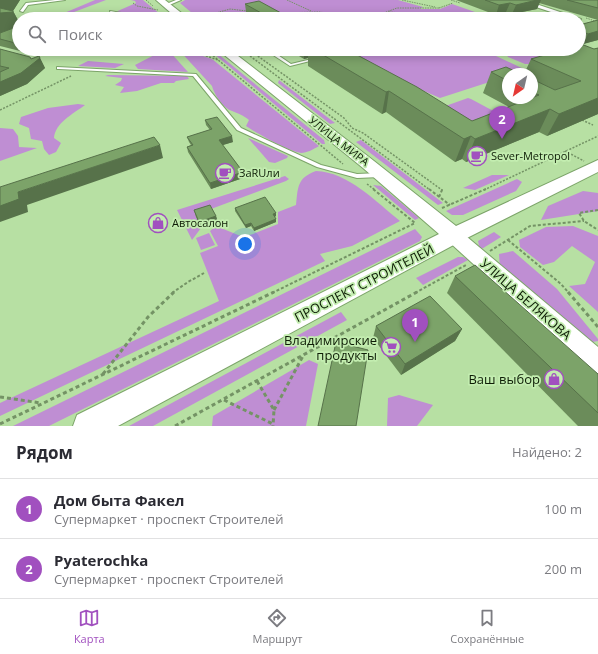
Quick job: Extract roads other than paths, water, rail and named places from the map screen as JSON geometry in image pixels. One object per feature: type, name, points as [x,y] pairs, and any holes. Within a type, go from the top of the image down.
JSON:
[{"type":"main road","points":[[161,5],[172,12]]},
{"type":"main road","name":"УЛИЦА МИРА","points":[[231,56],[382,175],[454,236]]},
{"type":"main road","name":"ПРОСПЕКТ СТРОИТЕЛЕЙ","points":[[88,426],[454,236],[591,163]]},
{"type":"street","points":[[518,0],[556,12]]},
{"type":"street","name":"УЛИЦА БЕЛЯКОВА","points":[[454,236],[598,362]]},
{"type":"lane","points":[[22,11],[27,4],[62,0]]},
{"type":"lane","points":[[161,5],[179,0]]},
{"type":"lane","points":[[276,56],[290,65],[318,58]]},
{"type":"lane","points":[[60,68],[194,75],[239,129],[319,166],[357,176],[382,175]]},
{"type":"place","name":"Pyaterochka","points":[[502,139]]},
{"type":"place","name":"Sever-Metropol","points":[[477,156]]},
{"type":"place","name":"ЗаRUли","points":[[225,173]]},
{"type":"place","name":"Автосалон","points":[[158,223]]},
{"type":"place","name":"Дом быта Факел","points":[[415,342]]},
{"type":"place","name":"Владимирские продукты","points":[[391,347]]},
{"type":"place","name":"Ваш выбор","points":[[554,379]]}]
